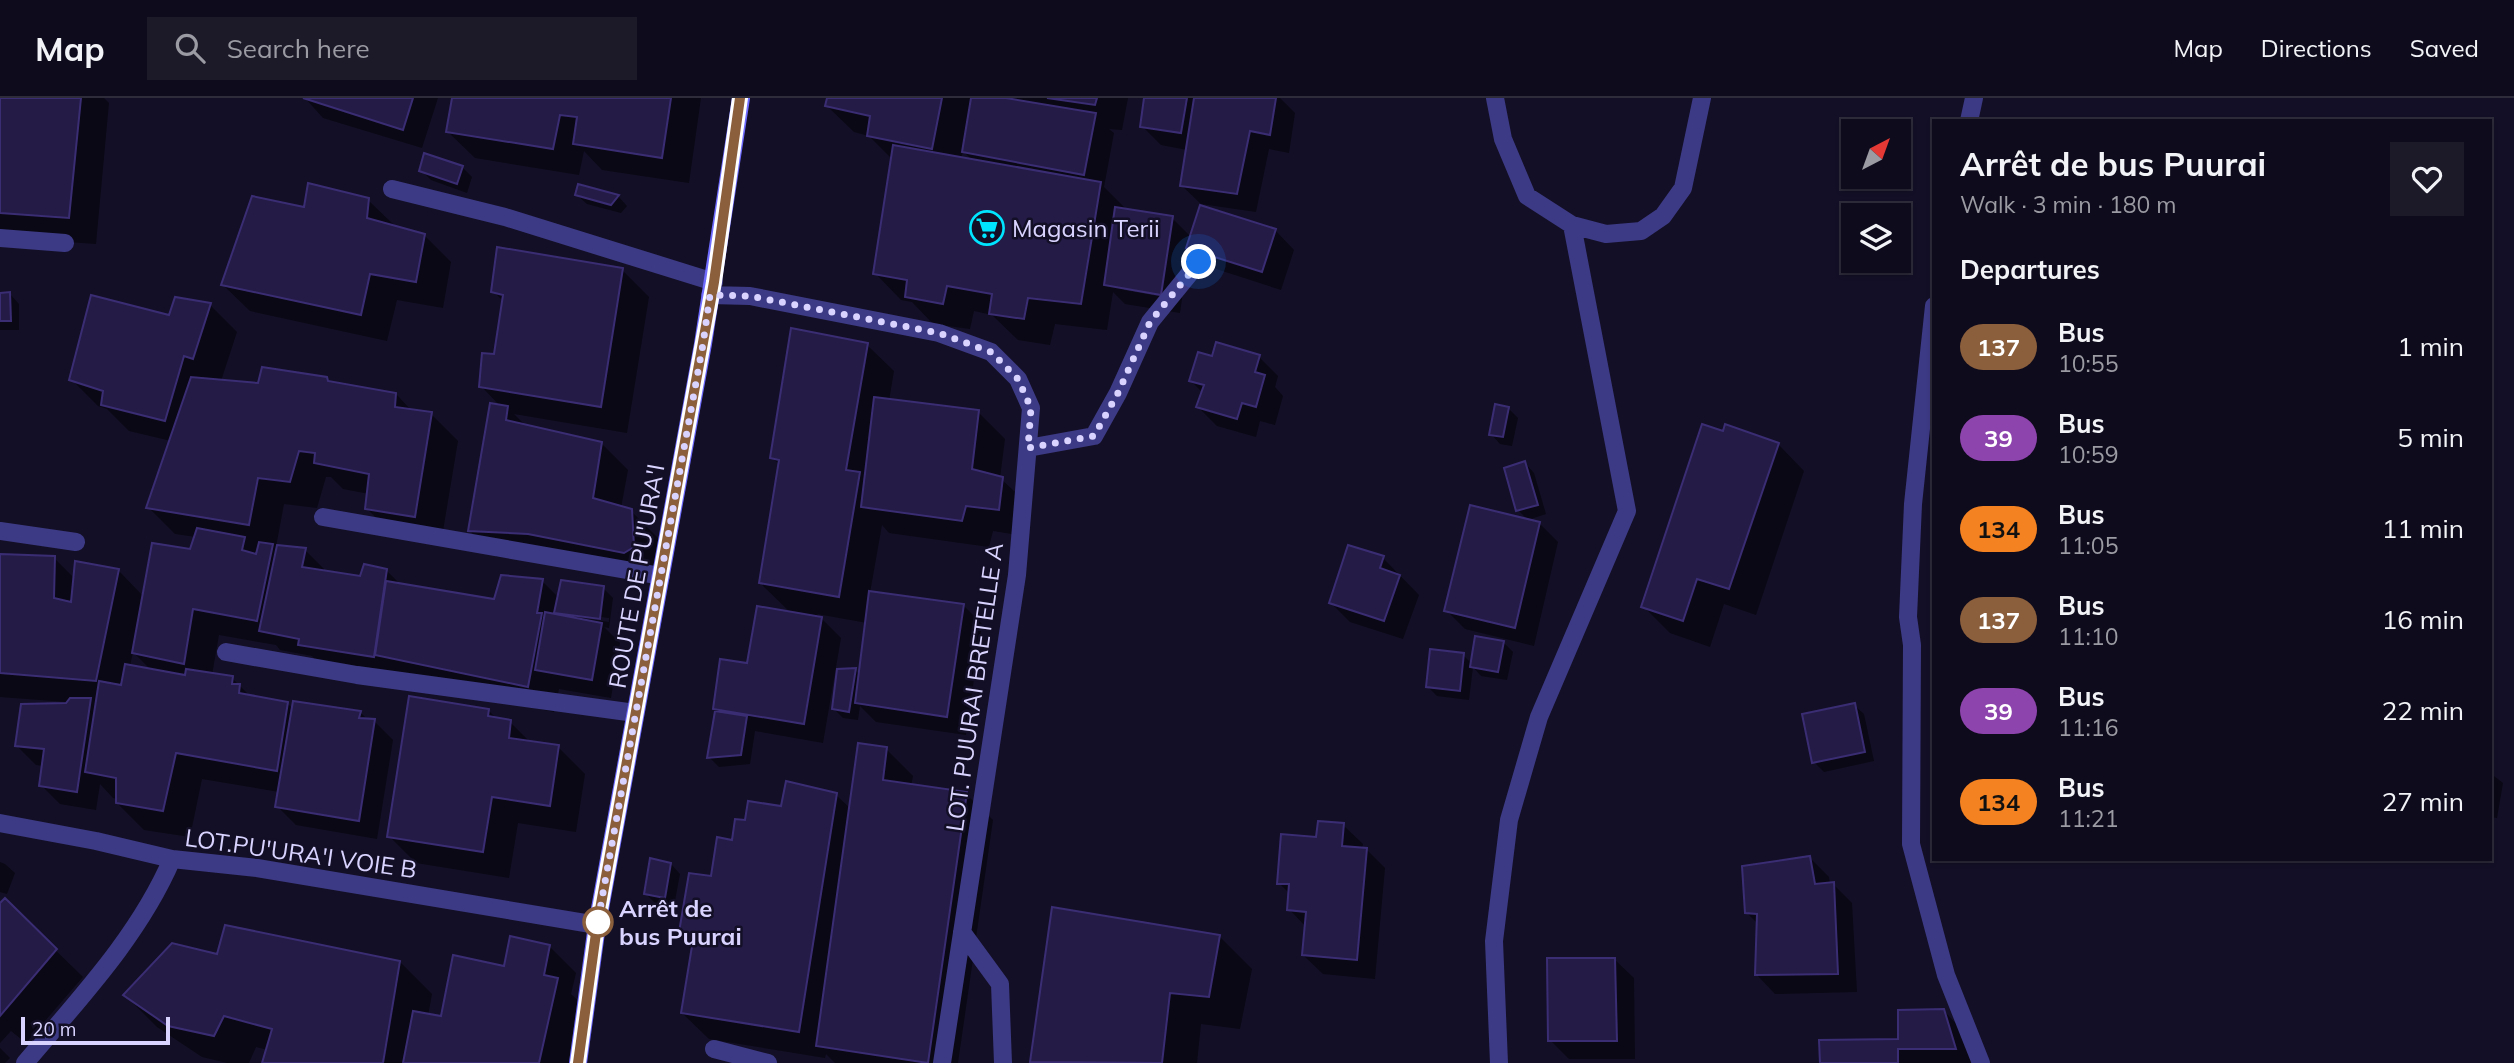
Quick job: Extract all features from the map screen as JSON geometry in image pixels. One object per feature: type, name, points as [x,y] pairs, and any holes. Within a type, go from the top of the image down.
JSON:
[{"type":"main road","name":"ROUTE DE PU'URA'I","points":[[578,1063],[597,926],[703,344],[740,98]]},
{"type":"street","points":[[1495,98],[1503,139],[1527,196],[1572,225],[1606,234],[1640,231],[1663,216],[1683,188],[1702,98]]},
{"type":"street","points":[[1969,119],[1974,98]]},
{"type":"street","name":"LOT. PUURAI BRETELLE A","points":[[392,189],[505,217],[712,288],[939,333],[991,352],[1018,379],[1031,408],[1017,575],[942,1063]]},
{"type":"street","points":[[1499,1063],[1494,941],[1509,820],[1539,717],[1628,511],[1572,225]]},
{"type":"street","points":[[0,238],[65,243]]},
{"type":"street","points":[[1028,448],[1094,436],[1118,393],[1150,322],[1199,262]]},
{"type":"street","points":[[1932,325],[1913,504],[1908,617],[1912,645],[1911,844],[1946,975],[1981,1063]]},
{"type":"street","points":[[323,517],[661,576]]},
{"type":"street","points":[[0,531],[76,542]]},
{"type":"street","points":[[226,652],[357,675],[635,713]]},
{"type":"street","name":"LOT.PU'URA'I VOIE B","points":[[0,823],[172,859],[257,868],[597,926]]},
{"type":"street","points":[[25,1063],[113,958],[158,892],[172,859]]},
{"type":"street","points":[[962,932],[1000,984],[1003,1063]]},
{"type":"street","points":[[714,1049],[768,1063]]},
{"type":"building","points":[[0,98],[81,98],[69,218],[0,213]]},
{"type":"building","points":[[303,98],[413,98],[403,130]]},
{"type":"building","points":[[452,98],[671,98],[662,158],[573,144],[577,117],[560,115],[553,149],[446,132]]},
{"type":"building","points":[[827,98],[942,98],[932,149],[867,136],[870,116],[825,106]]},
{"type":"building","points":[[971,98],[1006,98],[1096,113],[1084,175],[962,152]]},
{"type":"building","points":[[1047,98],[1097,98],[1095,105]]},
{"type":"building","points":[[1144,98],[1187,98],[1181,133],[1140,127]]},
{"type":"building","points":[[1194,98],[1276,98],[1270,135],[1250,131],[1237,194],[1180,186]]},
{"type":"building","name":"Magasin Terii","points":[[893,145],[1101,182],[1081,304],[1028,298],[1024,319],[989,314],[992,294],[947,286],[943,304],[905,297],[907,280],[873,274]]},
{"type":"building","points":[[424,153],[463,166],[457,184],[419,171]]},
{"type":"building","points":[[308,183],[369,198],[367,218],[425,234],[416,282],[370,274],[361,315],[221,285],[252,196],[304,207]]},
{"type":"building","points":[[578,184],[619,195],[611,205],[575,195]]},
{"type":"building","points":[[1200,205],[1276,229],[1262,272],[1186,248]]},
{"type":"building","points":[[1115,207],[1173,216],[1161,295],[1104,285]]},
{"type":"building","points":[[497,247],[623,268],[601,407],[479,387],[482,353],[494,354],[503,295],[491,292]]},
{"type":"building","points":[[10,292],[11,321],[0,321],[0,293]]},
{"type":"building","points":[[91,295],[169,315],[175,297],[211,303],[193,359],[184,356],[165,421],[101,405],[103,391],[69,380]]},
{"type":"building","points":[[791,328],[868,343],[846,470],[860,472],[839,597],[759,583],[779,460],[770,458]]},
{"type":"building","points":[[1216,342],[1260,355],[1255,372],[1265,375],[1256,407],[1242,403],[1237,419],[1196,407],[1204,385],[1189,381],[1198,352],[1212,356]]},
{"type":"building","points":[[262,367],[327,377],[328,381],[396,393],[395,407],[432,412],[415,517],[365,509],[369,474],[314,463],[315,453],[299,451],[290,482],[258,478],[249,525],[146,508],[191,377],[258,383]]},
{"type":"building","points":[[874,397],[979,410],[972,469],[1003,477],[999,510],[966,506],[962,521],[861,507]]},
{"type":"building","points":[[490,403],[508,406],[506,420],[602,442],[593,498],[632,509],[634,547],[624,553],[528,534],[468,531]]},
{"type":"building","points":[[1495,404],[1509,407],[1503,437],[1489,435]]},
{"type":"building","points":[[1702,424],[1723,431],[1725,424],[1779,443],[1729,589],[1697,579],[1683,621],[1641,607]]},
{"type":"building","points":[[1525,461],[1538,505],[1516,511],[1504,468]]},
{"type":"building","points":[[1470,505],[1540,522],[1515,628],[1444,611]]},
{"type":"building","points":[[197,528],[245,537],[242,550],[256,554],[259,542],[273,544],[257,621],[193,609],[184,664],[132,653],[152,543],[190,549]]},
{"type":"building","points":[[277,545],[306,548],[302,567],[360,576],[364,564],[387,569],[374,657],[298,645],[299,639],[259,631]]},
{"type":"building","points":[[1348,545],[1384,556],[1380,568],[1400,575],[1384,621],[1329,603]]},
{"type":"building","points":[[0,554],[55,556],[54,598],[71,602],[75,561],[119,569],[96,681],[0,673]]},
{"type":"building","points":[[501,575],[543,579],[537,613],[542,613],[528,687],[375,655],[386,581],[494,599]]},
{"type":"building","points":[[561,580],[604,586],[600,619],[554,613]]},
{"type":"building","points":[[869,591],[964,604],[947,717],[855,703]]},
{"type":"building","points":[[757,606],[822,617],[804,724],[713,709],[720,659],[747,663]]},
{"type":"building","points":[[545,612],[602,623],[592,680],[535,670]]},
{"type":"building","points":[[1475,636],[1504,641],[1498,672],[1470,667]]},
{"type":"building","points":[[1430,649],[1464,653],[1460,691],[1426,687]]},
{"type":"building","points":[[125,664],[185,675],[186,669],[233,676],[232,684],[240,684],[239,693],[288,702],[277,771],[176,753],[163,811],[116,803],[116,778],[85,772],[99,681],[121,685]]},
{"type":"building","points":[[856,668],[849,712],[832,709],[837,669]]},
{"type":"building","points":[[409,696],[489,709],[488,716],[511,720],[509,738],[559,745],[550,806],[492,797],[483,852],[387,837]]},
{"type":"building","points":[[70,698],[91,698],[77,792],[39,786],[44,749],[15,746],[21,704],[66,703]]},
{"type":"building","points":[[293,701],[361,711],[359,718],[375,719],[359,821],[275,807]]},
{"type":"building","points":[[1855,703],[1865,752],[1812,763],[1802,714]]},
{"type":"building","points":[[715,711],[747,716],[741,755],[707,758]]},
{"type":"building","points":[[858,743],[887,747],[883,780],[967,792],[928,1063],[816,1046]]},
{"type":"building","points":[[786,781],[837,793],[799,1032],[681,1013],[693,940],[678,938],[689,873],[711,876],[717,837],[732,840],[735,819],[745,820],[748,801],[781,806]]},
{"type":"building","points":[[1318,821],[1344,823],[1342,846],[1367,848],[1357,960],[1302,955],[1306,912],[1287,910],[1289,884],[1277,884],[1281,834],[1316,837]]},
{"type":"building","points":[[1810,856],[1815,884],[1834,882],[1838,974],[1755,975],[1757,914],[1745,913],[1742,866]]},
{"type":"building","points":[[650,858],[671,863],[665,898],[644,894]]},
{"type":"building","points":[[5,898],[57,949],[0,1016],[0,903]]},
{"type":"building","points":[[1052,907],[1220,935],[1209,997],[1170,993],[1162,1063],[1030,1062]]},
{"type":"building","points":[[225,925],[400,961],[383,1063],[262,1063],[272,1029],[224,1016],[214,1036],[168,1026],[123,995],[172,943],[217,954]]},
{"type":"building","points":[[510,936],[550,945],[544,975],[558,978],[539,1063],[403,1063],[413,1011],[441,1016],[453,955],[504,966]]},
{"type":"building","points":[[1547,958],[1615,958],[1617,1041],[1548,1041]]},
{"type":"building","points":[[1944,1009],[1956,1049],[1898,1049],[1898,1063],[1820,1063],[1819,1040],[1898,1039],[1898,1010]]},
{"type":"bus line","name":"137","points":[[578,1063],[597,926],[714,282],[740,98]]},
{"type":"place","name":"Magasin Terii","points":[[987,228]]},
{"type":"place","name":"Arrêt de bus Puurai","points":[[598,922]]},
{"type":"route","points":[[598,922],[597,926],[710,295],[750,296],[939,333],[991,352],[1018,379],[1031,408],[1028,448],[1094,436],[1118,393],[1150,322],[1199,262]]}]
